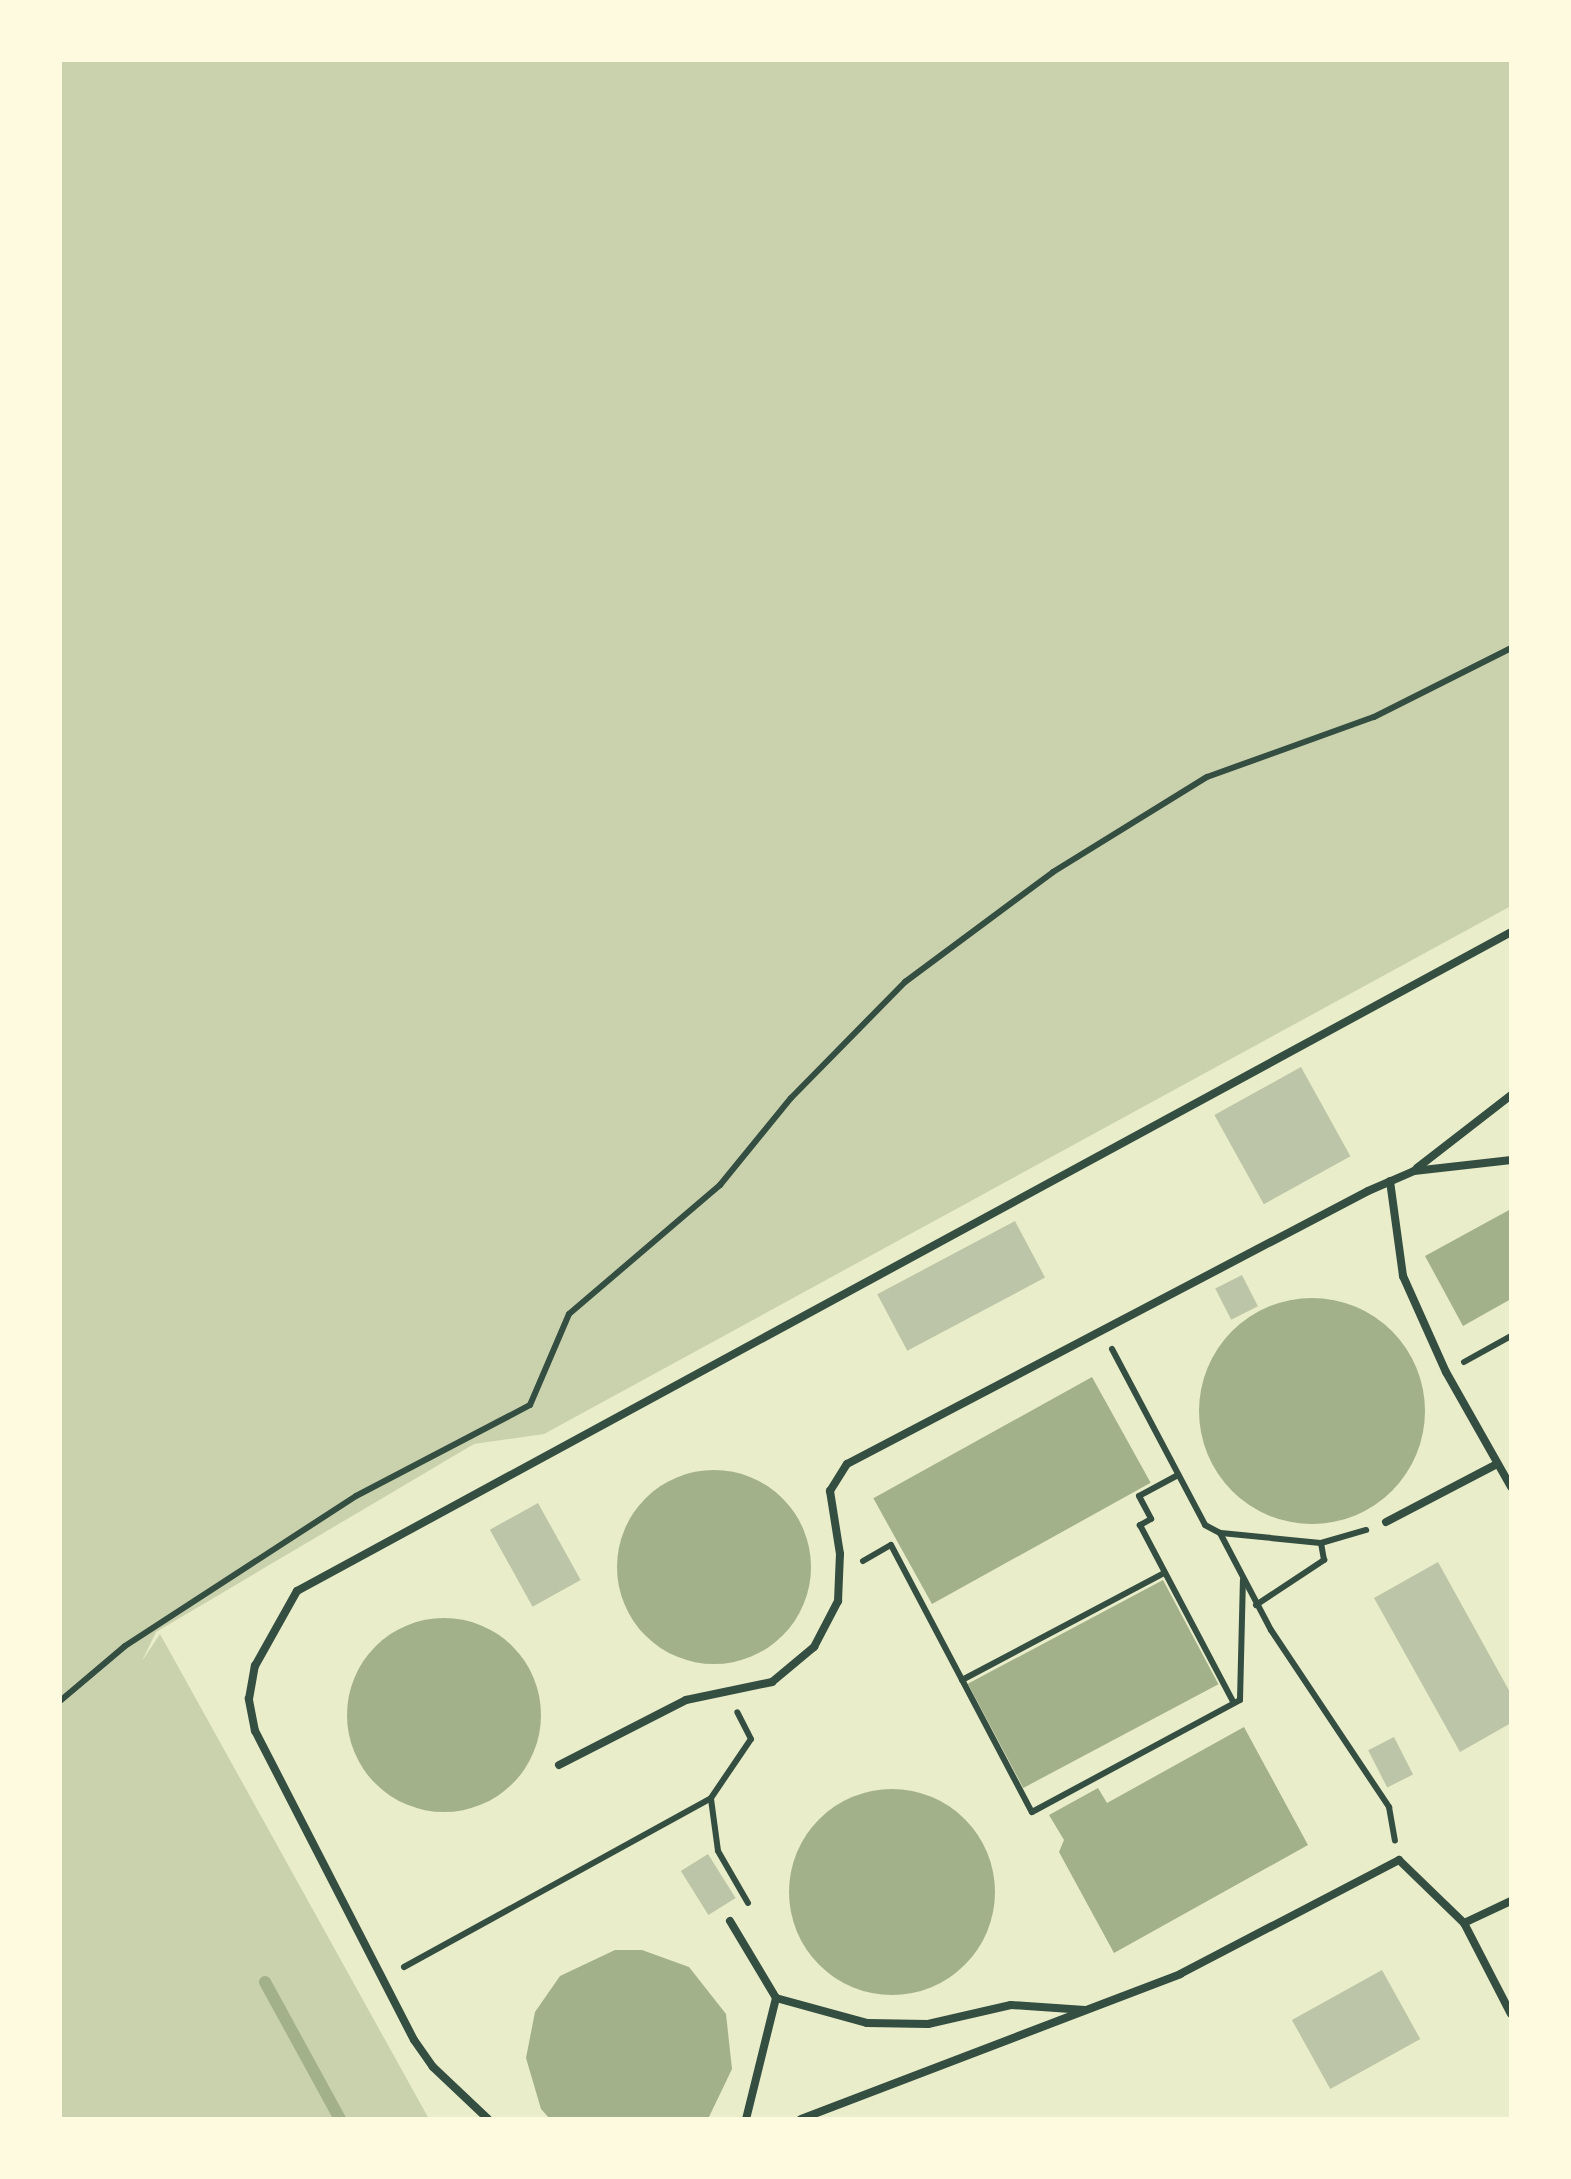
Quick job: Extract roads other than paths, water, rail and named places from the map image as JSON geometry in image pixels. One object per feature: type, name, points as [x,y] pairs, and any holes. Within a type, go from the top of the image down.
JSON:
[{"type":"lane","points":[[488,2119],[432,2067],[381,1980],[255,1731],[249,1699],[254,1666],[297,1591],[1511,932]]},
{"type":"lane","points":[[558,1764],[686,1700],[772,1682],[814,1647],[838,1601],[840,1573],[830,1491],[847,1464],[1414,1170],[1511,1095]]},
{"type":"lane","points":[[1414,1170],[1511,1160]]},
{"type":"lane","points":[[1390,1182],[1403,1276],[1446,1372],[1511,1487]]},
{"type":"lane","points":[[1386,1522],[1498,1464]]},
{"type":"lane","points":[[801,2119],[1180,1974],[1399,1860],[1464,1923],[1511,2014]]},
{"type":"lane","points":[[1464,1923],[1511,1901]]},
{"type":"lane","points":[[730,1921],[776,1998],[867,2023],[928,2024],[1011,2005],[1088,2010]]},
{"type":"lane","points":[[746,2119],[776,1998]]},
{"type":"waterway","points":[[265,1982],[340,2119]]}]
